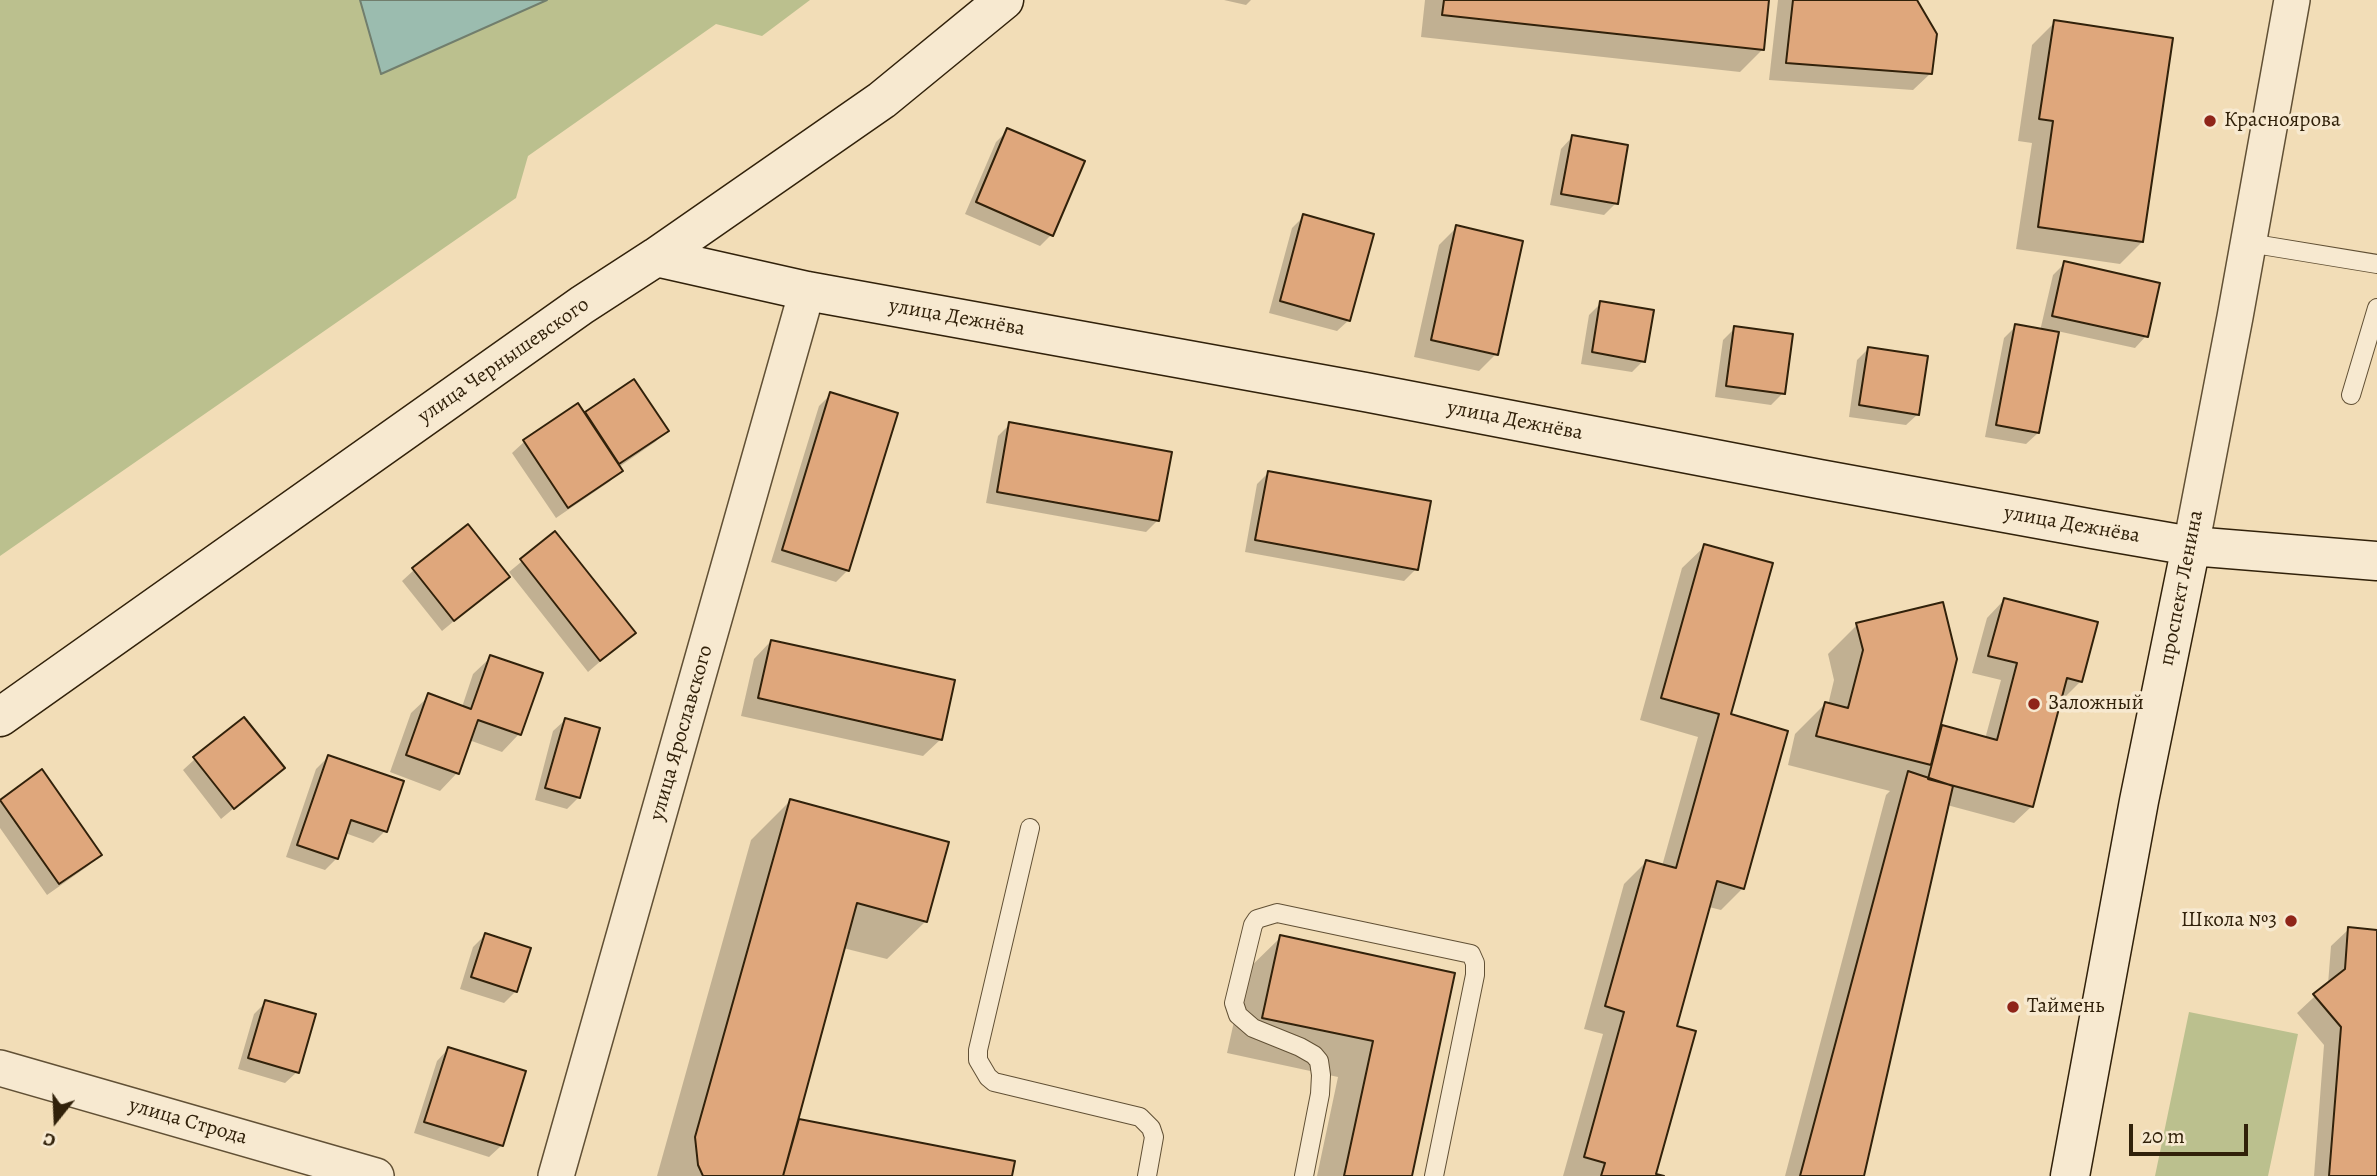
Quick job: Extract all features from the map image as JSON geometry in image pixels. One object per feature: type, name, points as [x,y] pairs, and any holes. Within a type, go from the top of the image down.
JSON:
[{"type":"main road","name":"улица Чернышевского","points":[[0,717],[582,306],[882,100],[1004,0]]},
{"type":"main road","name":"улица Дежнёва","points":[[656,257],[807,291],[2191,546],[2377,561]]},
{"type":"main road","name":"проспект Ленина","points":[[2070,1176],[2137,814],[2191,546]]},
{"type":"street","name":"проспект Ленина","points":[[2191,546],[2292,0]]},
{"type":"street","name":"улица Ярославского","points":[[556,1176],[807,291]]},
{"type":"street","name":"улица Строда","points":[[0,1068],[376,1176]]},
{"type":"lane","points":[[2249,243],[2377,264]]},
{"type":"lane","points":[[2351,395],[2377,308]]},
{"type":"lane","points":[[1030,828],[978,1050],[978,1060],[988,1077],[995,1082],[1140,1117],[1151,1128],[1154,1137],[1147,1176]]},
{"type":"lane","points":[[1304,1176],[1320,1094],[1319,1061],[1300,1047],[1253,1028],[1238,1015],[1234,1003],[1253,925],[1257,919],[1277,913],[1471,954],[1475,963],[1475,975],[1434,1176]]},
{"type":"green space","points":[[0,0],[810,0],[762,36],[716,24],[528,156],[516,198],[0,556]]},
{"type":"green space","points":[[2189,1012],[2298,1034],[2268,1176],[2155,1176]]},
{"type":"shaded area","points":[[360,0],[547,0],[381,74]]},
{"type":"building","points":[[1444,0],[1769,0],[1764,50],[1442,15]]},
{"type":"building","points":[[1793,0],[1917,0],[1937,34],[1932,74],[1786,63]]},
{"type":"building","points":[[2054,20],[2173,38],[2143,242],[2038,227],[2053,121],[2039,119]]},
{"type":"building","points":[[1007,128],[1085,161],[1053,236],[976,202]]},
{"type":"building","points":[[1572,135],[1628,145],[1618,204],[1561,194]]},
{"type":"building","points":[[1303,214],[1374,234],[1350,321],[1280,301]]},
{"type":"building","points":[[1456,225],[1523,241],[1498,355],[1431,340]]},
{"type":"building","points":[[2064,261],[2160,283],[2148,337],[2052,316]]},
{"type":"building","points":[[1600,301],[1654,310],[1645,362],[1592,352]]},
{"type":"building","points":[[2015,324],[2059,332],[2039,433],[1996,425]]},
{"type":"building","points":[[1734,326],[1793,334],[1785,394],[1726,386]]},
{"type":"building","points":[[1868,347],[1928,356],[1919,415],[1859,405]]},
{"type":"building","points":[[634,379],[669,431],[619,464],[585,412]]},
{"type":"building","points":[[830,392],[898,413],[849,571],[782,550]]},
{"type":"building","points":[[578,403],[623,471],[568,508],[523,440]]},
{"type":"building","points":[[1009,422],[1172,452],[1159,521],[997,492]]},
{"type":"building","points":[[1268,471],[1431,501],[1418,570],[1255,540]]},
{"type":"building","points":[[468,524],[510,577],[454,621],[412,568]]},
{"type":"building","points":[[555,531],[636,633],[600,661],[520,559]]},
{"type":"building","points":[[1704,544],[1773,563],[1731,714],[1788,731],[1744,889],[1717,881],[1677,1026],[1696,1031],[1656,1174],[1664,1176],[1601,1176],[1605,1163],[1584,1157],[1624,1012],[1605,1006],[1646,860],[1676,868],[1719,714],[1661,698]]},
{"type":"building","name":"Заложный","points":[[2004,598],[2098,622],[2082,682],[2067,678],[2033,807],[1928,779],[1942,725],[1997,740],[2017,663],[1988,656]]},
{"type":"building","points":[[1943,602],[1957,659],[1931,765],[1816,736],[1825,702],[1848,708],[1863,650],[1856,623]]},
{"type":"building","points":[[771,640],[955,680],[942,740],[758,698]]},
{"type":"building","points":[[490,655],[543,673],[521,735],[478,720],[459,774],[406,755],[428,693],[471,709]]},
{"type":"building","points":[[244,717],[285,768],[234,809],[193,757]]},
{"type":"building","points":[[565,718],[600,728],[580,798],[545,788]]},
{"type":"building","points":[[328,755],[404,781],[387,832],[351,820],[338,859],[297,845]]},
{"type":"building","points":[[42,769],[102,855],[59,884],[0,800]]},
{"type":"building","points":[[1908,771],[1953,786],[1864,1176],[1800,1176]]},
{"type":"building","points":[[790,799],[949,842],[927,922],[857,903],[783,1176],[703,1176],[698,1165],[695,1137]]},
{"type":"building","points":[[2348,927],[2377,930],[2377,1176],[2329,1176],[2341,1027],[2313,994],[2345,969]]},
{"type":"building","points":[[485,933],[531,948],[517,992],[471,977]]},
{"type":"building","points":[[1280,935],[1455,973],[1412,1176],[1344,1176],[1373,1041],[1262,1018]]},
{"type":"building","points":[[265,1000],[316,1014],[299,1073],[248,1058]]},
{"type":"building","points":[[448,1047],[526,1071],[503,1146],[424,1122]]},
{"type":"building","points":[[799,1119],[1015,1161],[1012,1176],[783,1176]]},
{"type":"place","name":"Красноярова","points":[[2210,121]]},
{"type":"place","name":"Заложный","points":[[2034,704]]},
{"type":"place","name":"Школа №3","points":[[2291,921]]},
{"type":"place","name":"Таймень","points":[[2013,1007]]}]
